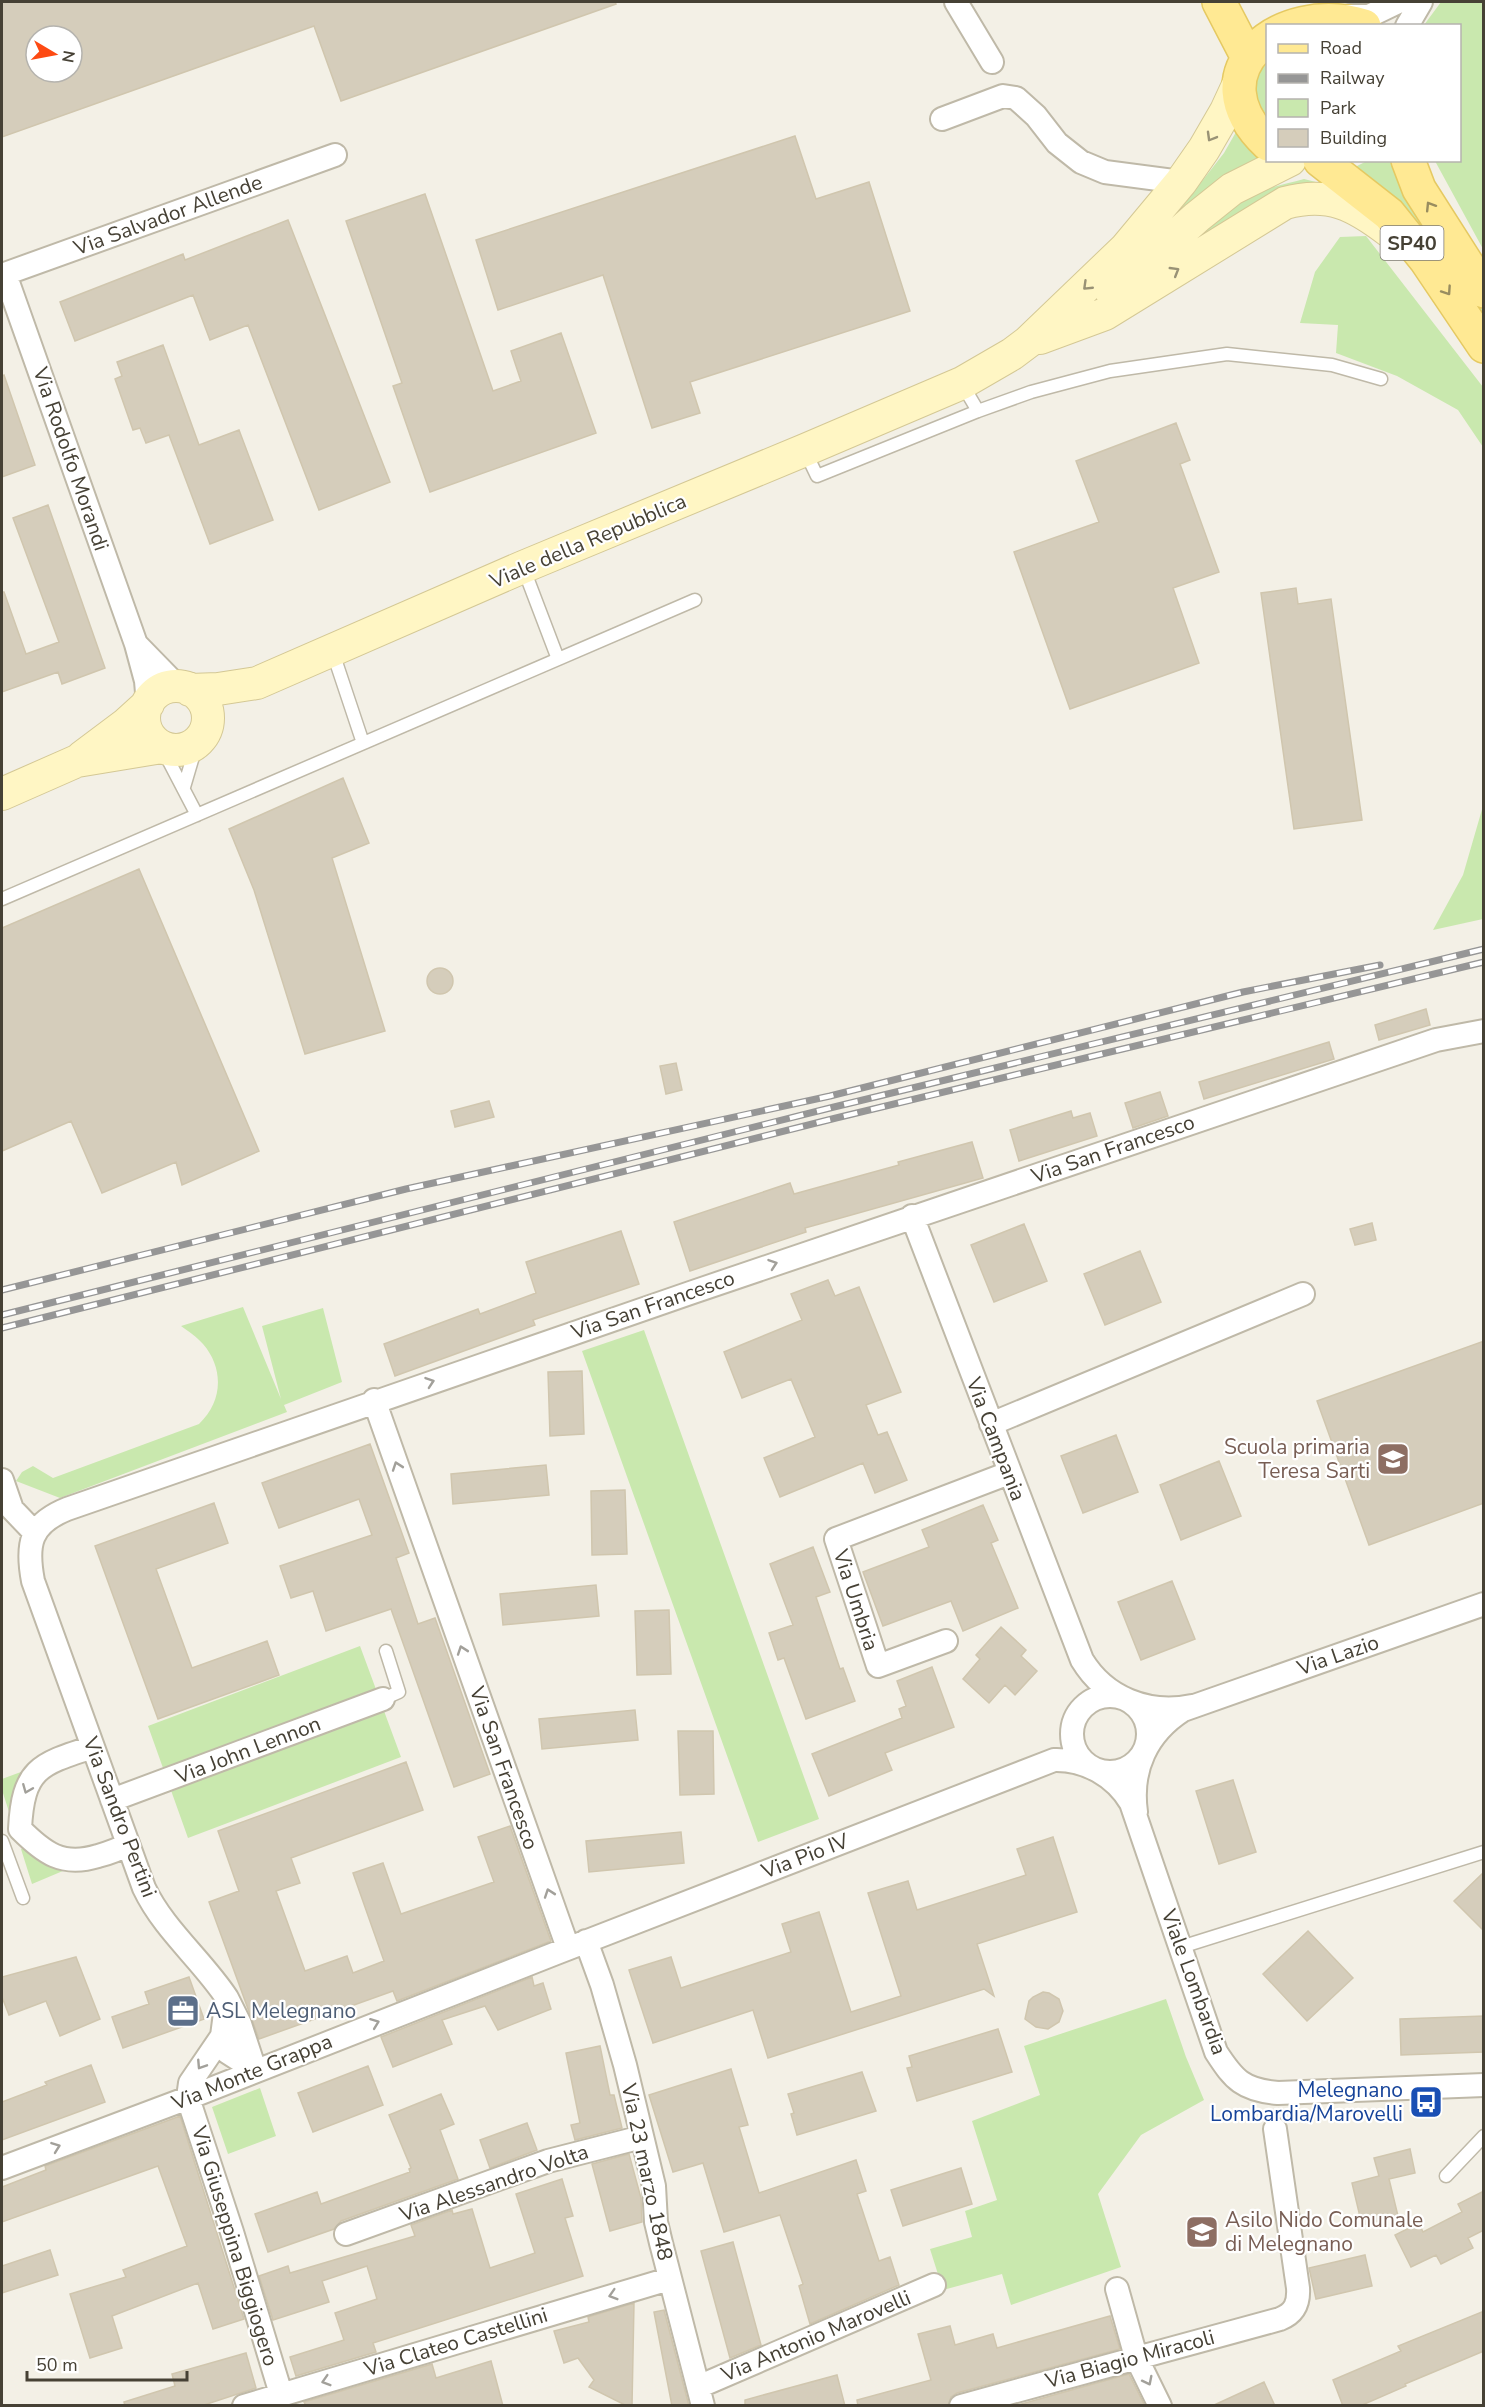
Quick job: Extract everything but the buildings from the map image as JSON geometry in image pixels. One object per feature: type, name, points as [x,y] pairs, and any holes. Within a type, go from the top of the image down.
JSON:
[{"type":"main road","points":[[1219,2],[1245,52]]},
{"type":"main road","points":[[1267,24],[1280,15],[1305,7],[1342,13]]},
{"type":"main road","points":[[1266,25],[1259,30],[1245,52],[1239,68],[1238,85],[1242,109],[1254,131],[1266,142]]},
{"type":"main road","name":"SP40","points":[[1323,162],[1389,214],[1426,260],[1484,345]]},
{"type":"main road","name":"SP40","points":[[1409,162],[1419,189],[1484,291]]},
{"type":"street","points":[[956,2],[992,62]]},
{"type":"street","points":[[1342,13],[1369,16],[1398,2]]},
{"type":"street","points":[[1408,24],[1420,2]]},
{"type":"street","points":[[1028,342],[1126,248],[1181,182],[1204,149],[1238,85]]},
{"type":"street","points":[[942,119],[1003,96],[1016,98],[1036,116],[1057,143],[1081,162],[1104,172],[1181,182]]},
{"type":"street","name":"Via Salvador Allende","points":[[3,274],[335,154]]},
{"type":"street","points":[[1081,323],[1197,217],[1232,189],[1286,162]]},
{"type":"street","points":[[1028,342],[1105,314],[1285,203],[1302,198],[1341,202],[1362,211],[1426,260]]},
{"type":"street","name":"Via Rodolfo Morandi","points":[[3,274],[136,644],[146,681],[148,704]]},
{"type":"street","name":"Viale della Repubblica","points":[[2,794],[76,761],[126,724],[160,691],[184,688],[218,689],[257,682],[523,567],[962,383],[1028,342]]},
{"type":"street","name":"Via Rodolfo Morandi","points":[[136,644],[184,688]]},
{"type":"street","name":"Viale della Repubblica","points":[[76,761],[162,747],[180,750],[201,738],[257,682]]},
{"type":"street","points":[[184,688],[199,696],[207,713],[208,723],[201,738]]},
{"type":"street","points":[[148,704],[144,724],[148,733],[162,747]]},
{"type":"street","name":"Via San Francesco","points":[[577,1944],[374,1401],[912,1216],[1436,1040],[1484,1031]]},
{"type":"street","name":"Via Campania","points":[[912,1216],[1082,1660],[1095,1678],[1123,1699]]},
{"type":"street","points":[[990,1424],[1303,1294]]},
{"type":"street","points":[[2,1480],[12,1509],[35,1533],[45,1521],[67,1509],[374,1401]]},
{"type":"street","name":"Via Umbria","points":[[946,1641],[878,1666],[836,1539],[1009,1473]]},
{"type":"street","name":"Via Sandro Pertini","points":[[35,1533],[29,1556],[33,1581],[152,1904],[227,1998],[240,2024],[255,2070]]},
{"type":"street","name":"Via Lazio","points":[[1144,1748],[1165,1722],[1192,1706],[1484,1604]]},
{"type":"street","name":"Via Campania","points":[[1075,1720],[1083,1690],[1082,1660]]},
{"type":"street","points":[[1107,1697],[1123,1699],[1137,1708],[1144,1720],[1147,1737],[1144,1748],[1137,1760],[1125,1769],[1112,1772],[1095,1769],[1083,1761],[1075,1750],[1072,1732],[1075,1720],[1082,1709],[1093,1700],[1107,1697]]},
{"type":"street","name":"Via John Lennon","points":[[112,1800],[383,1699]]},
{"type":"street","name":"Via Lazio","points":[[1123,1699],[1159,1707],[1192,1706]]},
{"type":"street","name":"Via Pio IV","points":[[1041,1764],[1063,1742],[1075,1720]]},
{"type":"street","points":[[93,1747],[53,1760],[38,1770],[28,1783],[8,1835],[66,1859],[88,1859],[117,1851],[128,1844]]},
{"type":"street","name":"Viale Lombardia","points":[[1136,1813],[1136,1779],[1144,1748]]},
{"type":"street","name":"Via Pio IV","points":[[577,1944],[1041,1764],[1054,1760],[1072,1761],[1095,1769]]},
{"type":"street","name":"Viale Lombardia","points":[[1095,1769],[1118,1786],[1136,1813],[1216,2052],[1235,2079],[1247,2086],[1278,2093],[1484,2085]]},
{"type":"street","name":"Via Monte Grappa","points":[[2,2168],[188,2098],[577,1944]]},
{"type":"street","name":"Via 23 marzo 1848","points":[[577,1944],[617,2035],[654,2186],[656,2222],[669,2278],[701,2396]]},
{"type":"street","points":[[227,1998],[222,2036],[227,2052],[255,2070]]},
{"type":"street","points":[[188,2098],[190,2083],[222,2036]]},
{"type":"street","name":"Via Giuseppina Biggiogero","points":[[188,2098],[219,2187],[273,2399]]},
{"type":"street","name":"Via Biagio Miracoli","points":[[962,2406],[1280,2319],[1292,2312],[1298,2288],[1275,2129]]},
{"type":"street","name":"Via Alessandro Volta","points":[[346,2234],[548,2161],[642,2137]]},
{"type":"street","name":"Via Clateo Castellini","points":[[244,2406],[669,2278]]},
{"type":"street","name":"Via Antonio Marovelli","points":[[701,2396],[934,2285]]},
{"type":"street","points":[[1117,2289],[1136,2357],[1160,2406]]},
{"type":"lane","points":[[805,450],[817,476],[1031,392],[1110,371],[1227,354],[1332,364],[1381,379]]},
{"type":"lane","points":[[962,383],[978,411]]},
{"type":"lane","points":[[523,567],[558,659]]},
{"type":"lane","points":[[2,899],[695,600]]},
{"type":"lane","points":[[332,650],[363,743]]},
{"type":"lane","points":[[184,787],[201,738]]},
{"type":"lane","points":[[162,747],[197,815]]},
{"type":"lane","points":[[383,1699],[399,1692],[386,1651]]},
{"type":"lane","points":[[8,1835],[23,1898]]},
{"type":"lane","points":[[1181,1947],[1484,1852]]},
{"type":"lane","points":[[1446,2176],[1484,2136]]},
{"type":"green space","points":[[1441,2],[1483,2],[1483,249],[1436,162],[1461,162],[1461,24],[1425,24]]},
{"type":"green space","points":[[1266,44],[1266,123],[1254,102],[1256,59]]},
{"type":"green space","points":[[1236,132],[1253,152],[1263,159],[1156,240],[1224,153]]},
{"type":"green space","points":[[1365,162],[1392,162],[1403,183],[1483,310],[1483,321],[1412,218],[1377,183],[1357,169],[1357,166]]},
{"type":"green space","points":[[1304,179],[1324,184],[1178,258],[1206,227],[1238,201],[1262,190]]},
{"type":"green space","points":[[1366,236],[1483,387],[1483,447],[1458,410],[1397,376],[1336,353],[1338,325],[1300,323],[1315,272],[1340,237]]},
{"type":"green space","points":[[1483,806],[1483,919],[1433,930],[1463,875]]},
{"type":"green space","points":[[243,1307],[281,1399],[262,1326],[323,1308],[342,1382],[284,1405],[287,1412],[60,1498],[16,1481],[22,1472],[33,1466],[53,1478],[199,1424],[213,1406],[218,1385],[217,1374],[210,1353],[203,1344],[181,1326]]},
{"type":"green space","points":[[644,1330],[819,1819],[758,1842],[582,1351]]},
{"type":"green space","points":[[360,1646],[401,1757],[188,1838],[148,1726]]},
{"type":"green space","points":[[53,1760],[21,1811],[10,1815],[2,1790],[2,1779]]},
{"type":"green space","points":[[33,1842],[96,1857],[32,1884],[21,1849]]},
{"type":"green space","points":[[1166,1999],[1204,2100],[1141,2135],[1098,2194],[1121,2267],[1011,2305],[1002,2274],[943,2290],[930,2249],[972,2237],[965,2211],[997,2200],[972,2121],[1040,2095],[1024,2046]]},
{"type":"green space","points":[[260,2088],[276,2136],[228,2154],[212,2107]]},
{"type":"railway","points":[[2,1315],[834,1107],[1484,949]]},
{"type":"railway","points":[[2,1328],[836,1118],[1484,962]]},
{"type":"railway","points":[[2,1290],[406,1189],[830,1096],[1243,992],[1380,965]]},
{"type":"place","name":"Scuola primaria Teresa Sarti","points":[[1393,1459]]},
{"type":"place","name":"ASL Melegnano","points":[[183,2011]]},
{"type":"place","name":"Melegnano Lombardia/Marovelli","points":[[1426,2102]]},
{"type":"place","name":"Asilo Nido Comunale di Melegnano","points":[[1202,2232]]}]
